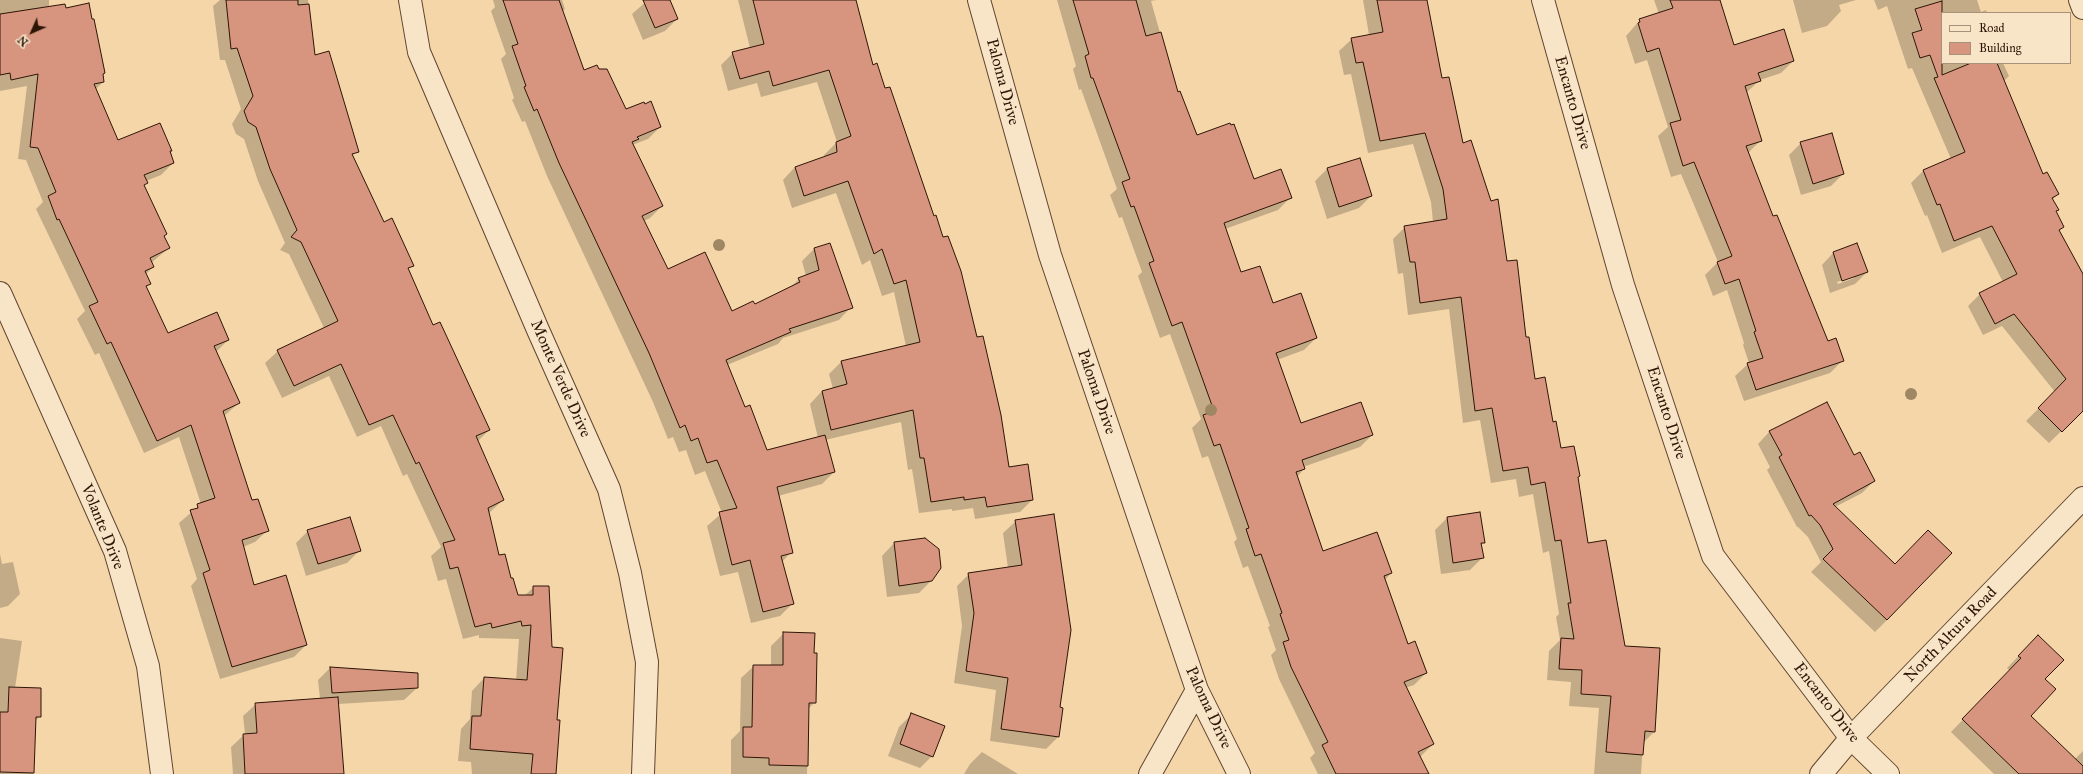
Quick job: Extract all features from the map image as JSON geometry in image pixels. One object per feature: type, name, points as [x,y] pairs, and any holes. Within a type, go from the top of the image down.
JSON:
[{"type":"street","name":"Monte Verde Drive","points":[[410,0],[419,52],[538,330],[609,489],[630,573],[647,662],[643,774]]},
{"type":"street","name":"Paloma Drive","points":[[979,0],[1050,255],[1197,690],[1240,774]]},
{"type":"street","name":"Encanto Drive","points":[[1543,0],[1623,285],[1713,556],[1851,738],[1888,774]]},
{"type":"street","points":[[2080,0],[2083,8]]},
{"type":"street","name":"Volante Drive","points":[[0,293],[115,551],[148,666],[162,774]]},
{"type":"street","name":"North Altura Road","points":[[1821,774],[1851,738],[2083,498]]},
{"type":"street","points":[[1150,774],[1197,690]]},
{"type":"building","points":[[226,0],[298,0],[298,5],[309,4],[315,55],[329,51],[359,152],[352,154],[384,222],[392,218],[414,266],[408,268],[433,325],[440,322],[490,430],[476,436],[504,500],[488,508],[499,555],[505,554],[511,578],[513,578],[518,595],[533,595],[533,586],[549,586],[552,647],[563,648],[557,720],[560,720],[556,774],[531,774],[533,754],[470,749],[472,716],[481,716],[484,677],[527,680],[531,625],[522,626],[521,621],[492,628],[491,623],[475,627],[458,567],[450,569],[443,543],[455,540],[419,462],[416,464],[393,415],[369,425],[341,364],[294,386],[277,350],[338,321],[301,242],[291,237],[297,230],[270,169],[256,127],[248,122],[244,111],[253,96],[237,48],[231,49]]},
{"type":"building","points":[[503,0],[559,0],[584,70],[597,65],[599,69],[607,69],[626,109],[651,101],[661,127],[637,137],[639,139],[632,142],[663,206],[642,216],[668,269],[705,252],[732,311],[753,301],[755,304],[800,282],[798,278],[819,270],[814,248],[830,243],[853,308],[789,329],[791,332],[726,360],[745,407],[750,405],[767,450],[825,435],[835,472],[777,487],[793,553],[781,556],[794,604],[763,612],[750,560],[732,565],[719,512],[737,508],[717,460],[707,463],[698,438],[691,441],[685,425],[680,428],[649,353],[559,163],[537,109],[534,111],[524,87],[526,86],[512,46],[518,44]]},
{"type":"building","points":[[643,0],[670,0],[678,19],[655,28]]},
{"type":"building","points":[[753,0],[856,0],[873,65],[877,63],[885,88],[890,87],[934,216],[936,215],[943,237],[948,236],[961,271],[977,337],[983,336],[1001,415],[1009,467],[1028,464],[1033,500],[987,507],[985,497],[964,500],[964,497],[931,502],[924,458],[920,458],[913,410],[831,430],[822,391],[847,384],[841,361],[920,342],[906,280],[894,284],[882,249],[874,254],[848,181],[804,196],[795,167],[837,152],[836,142],[851,136],[829,70],[773,86],[769,71],[740,79],[732,52],[764,44]]},
{"type":"building","points":[[1073,0],[1136,0],[1146,36],[1161,32],[1178,92],[1180,91],[1197,135],[1230,123],[1231,125],[1234,124],[1254,179],[1281,169],[1292,198],[1224,223],[1241,272],[1260,266],[1273,303],[1301,293],[1317,338],[1276,353],[1301,423],[1361,402],[1373,435],[1302,460],[1305,469],[1296,472],[1323,551],[1377,532],[1392,573],[1384,576],[1408,644],[1415,641],[1427,673],[1404,682],[1434,744],[1418,752],[1429,774],[1336,774],[1322,745],[1328,742],[1291,667],[1283,642],[1289,640],[1280,614],[1282,613],[1261,554],[1255,556],[1246,529],[1249,528],[1220,444],[1214,446],[1203,415],[1214,411],[1182,322],[1172,326],[1149,263],[1154,261],[1134,206],[1131,207],[1122,182],[1130,179],[1093,78],[1091,78],[1085,56],[1089,54]]},
{"type":"building","points":[[1377,0],[1427,0],[1442,78],[1449,77],[1463,143],[1471,140],[1491,201],[1498,199],[1507,261],[1517,260],[1526,337],[1529,337],[1535,379],[1545,377],[1553,422],[1556,421],[1561,448],[1574,446],[1580,476],[1578,477],[1588,543],[1606,540],[1625,646],[1660,648],[1655,732],[1645,731],[1643,755],[1606,752],[1611,696],[1581,694],[1582,670],[1559,669],[1561,638],[1574,639],[1568,603],[1571,603],[1561,540],[1555,541],[1545,482],[1531,485],[1528,467],[1503,471],[1492,408],[1475,411],[1461,297],[1420,303],[1415,262],[1410,262],[1404,226],[1447,219],[1443,189],[1425,133],[1380,141],[1363,62],[1356,63],[1351,38],[1383,32]]},
{"type":"building","points":[[1670,0],[1720,0],[1734,45],[1784,29],[1794,61],[1758,73],[1761,81],[1745,86],[1762,141],[1746,146],[1773,216],[1777,215],[1828,341],[1836,338],[1844,361],[1756,390],[1747,363],[1763,358],[1754,332],[1756,331],[1739,279],[1725,284],[1717,262],[1732,256],[1694,162],[1683,166],[1670,123],[1681,120],[1659,48],[1647,52],[1638,23],[1640,22],[1639,19],[1673,8]]},
{"type":"building","points":[[1942,1],[1942,75],[1969,64],[1997,64],[2043,174],[2047,172],[2059,194],[2052,198],[2059,210],[2056,211],[2064,227],[2059,230],[2083,274],[2083,411],[2062,432],[2038,408],[2066,379],[2014,314],[1995,324],[1979,293],[2017,274],[1992,226],[1954,241],[1940,204],[1937,205],[1923,170],[1965,152],[1934,78],[1938,77],[1930,55],[1920,58],[1912,33],[1922,30],[1915,9]]},
{"type":"building","points":[[89,3],[92,19],[94,19],[105,73],[103,74],[104,82],[94,84],[118,140],[160,123],[172,151],[170,151],[174,163],[144,175],[148,183],[144,185],[167,234],[164,236],[170,248],[150,258],[154,267],[145,271],[151,284],[146,286],[168,333],[217,312],[229,340],[214,346],[240,403],[223,411],[252,500],[258,499],[269,531],[242,540],[254,585],[286,575],[307,645],[232,667],[203,573],[210,570],[190,510],[198,508],[197,504],[215,498],[191,425],[157,441],[111,342],[107,344],[89,306],[98,302],[59,219],[57,220],[48,196],[56,192],[38,148],[30,147],[38,74],[11,80],[10,73],[0,75],[0,14],[65,4],[66,8]]},
{"type":"building","points":[[1832,133],[1844,174],[1813,184],[1800,142]]},
{"type":"building","points":[[1360,158],[1372,196],[1339,207],[1327,168]]},
{"type":"building","points":[[1857,243],[1868,272],[1842,281],[1833,252]]},
{"type":"building","points":[[1827,402],[1854,455],[1860,452],[1875,481],[1833,504],[1895,564],[1928,530],[1952,553],[1887,620],[1823,559],[1833,549],[1820,525],[1811,515],[1809,516],[1779,457],[1782,455],[1769,431]]},
{"type":"building","points":[[1480,512],[1485,543],[1481,543],[1484,558],[1453,563],[1447,517]]},
{"type":"building","points":[[1054,514],[1071,630],[1060,707],[1063,708],[1059,737],[1001,729],[1008,678],[966,671],[974,613],[968,573],[1022,565],[1015,520]]},
{"type":"building","points":[[350,517],[361,551],[318,564],[307,530]]},
{"type":"building","points":[[925,538],[939,549],[941,568],[932,581],[899,586],[894,542]]},
{"type":"building","points":[[783,632],[815,633],[814,653],[817,653],[816,703],[809,703],[808,766],[769,765],[769,758],[743,757],[743,727],[752,727],[753,665],[783,665]]},
{"type":"building","points":[[2038,635],[2064,660],[2045,679],[2056,689],[2031,716],[2083,766],[2083,774],[2019,774],[1962,719],[2021,658],[2018,656]]},
{"type":"building","points":[[330,667],[418,673],[418,688],[332,693]]},
{"type":"building","points":[[9,687],[41,688],[41,717],[36,717],[34,773],[0,772],[0,712],[8,712]]},
{"type":"building","points":[[338,697],[344,774],[245,774],[243,734],[257,733],[255,703]]},
{"type":"building","points":[[911,713],[945,726],[933,757],[900,744]]}]
